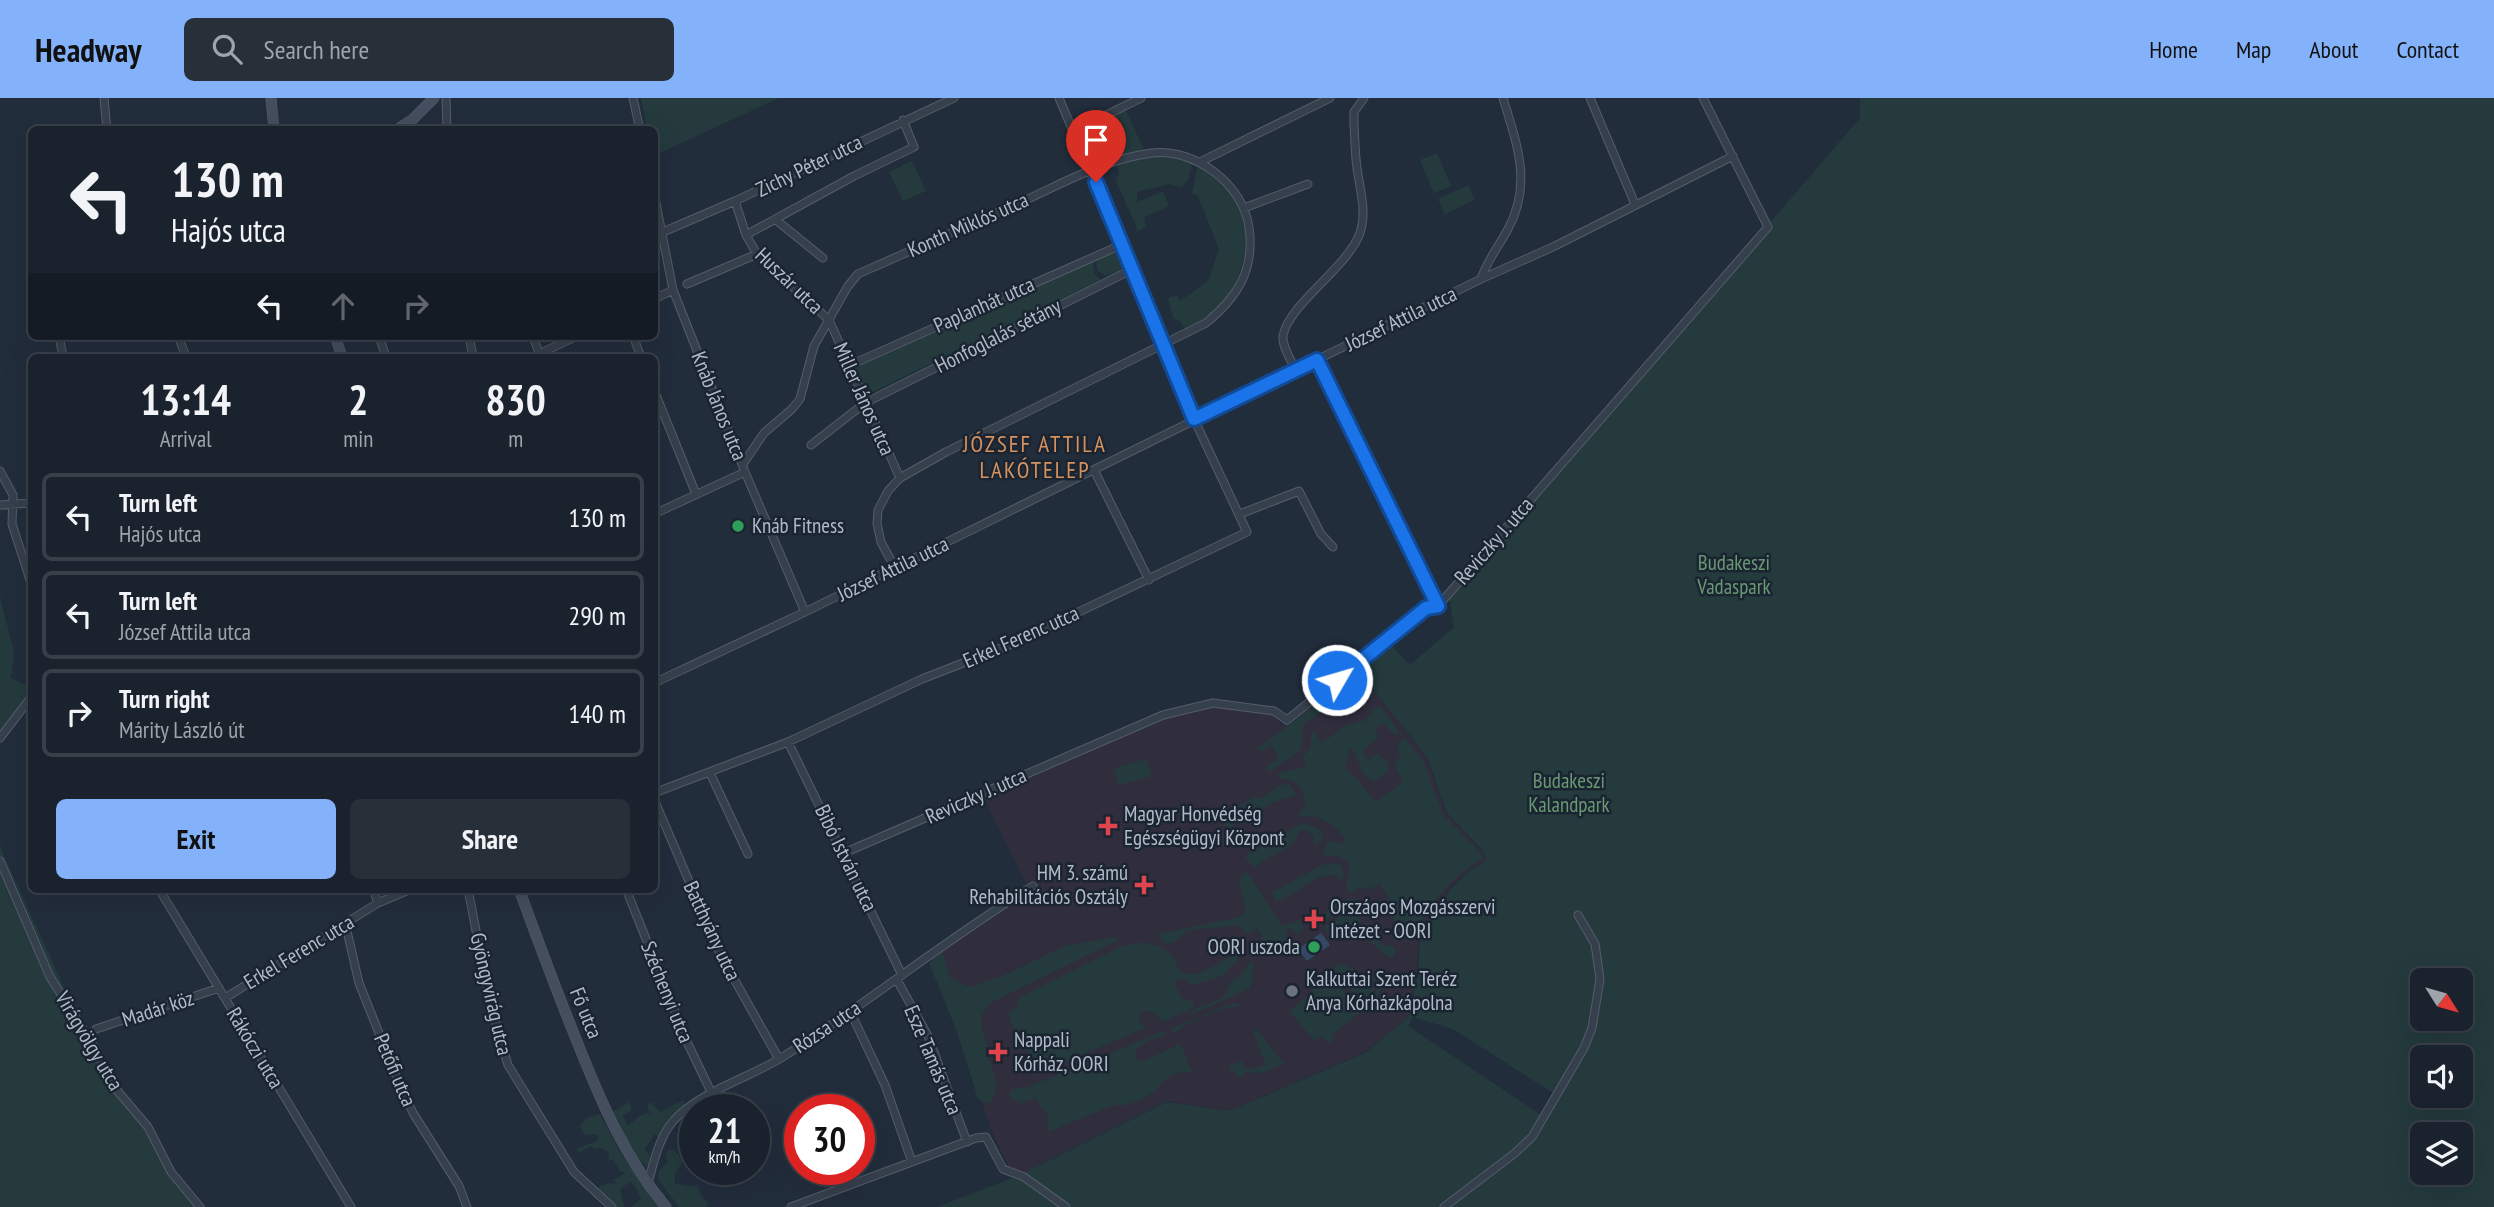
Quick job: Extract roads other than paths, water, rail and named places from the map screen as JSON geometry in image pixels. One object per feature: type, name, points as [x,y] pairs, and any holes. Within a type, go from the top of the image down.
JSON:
[{"type":"main road","points":[[271,98],[274,126]]},
{"type":"main road","points":[[402,126],[434,98]]},
{"type":"main road","name":"Fő utca","points":[[521,893],[576,1040],[625,1149],[666,1207]]},
{"type":"street","points":[[104,98],[107,126]]},
{"type":"street","points":[[446,98],[447,126]]},
{"type":"street","points":[[634,98],[639,126]]},
{"type":"street","name":"Zichy Péter utca","points":[[663,232],[954,98]]},
{"type":"street","points":[[1059,98],[1194,419],[1240,514],[1299,491],[1321,534],[1333,547]]},
{"type":"street","points":[[1076,135],[1096,120],[1141,98]]},
{"type":"street","points":[[895,568],[881,542],[877,524],[878,510],[888,491],[900,478],[946,452],[1206,323],[1233,297],[1247,272],[1251,250],[1248,222],[1244,208],[1232,189],[1200,162],[1330,98]]},
{"type":"street","points":[[1296,371],[1283,344],[1286,327],[1297,310],[1324,283],[1359,234],[1363,216],[1354,112],[1364,98]]},
{"type":"street","points":[[1481,279],[1485,266],[1508,229],[1522,189],[1519,155],[1503,98]]},
{"type":"street","points":[[1590,98],[1635,204]]},
{"type":"street","points":[[1703,98],[1732,156]]},
{"type":"street","points":[[747,235],[854,176],[914,147],[903,120]]},
{"type":"street","name":"Konth Miklós utca","points":[[829,320],[858,274],[1091,170],[1135,156],[1155,153],[1171,154],[1200,162]]},
{"type":"street","name":"József Attila utca","points":[[658,681],[805,612],[1481,279],[1555,246],[1732,156]]},
{"type":"street","name":"Reviczky J. utca","points":[[844,853],[1163,715],[1213,703],[1274,711],[1287,720],[1426,608],[1438,606],[1768,227],[1732,156]]},
{"type":"street","points":[[1244,208],[1308,184]]},
{"type":"street","name":"Huszár utca","points":[[735,201],[757,254],[829,320]]},
{"type":"street","name":"Knáb János utca","points":[[658,210],[673,290],[805,612]]},
{"type":"street","points":[[776,220],[823,258]]},
{"type":"street","name":"Paplanhát utca","points":[[848,366],[1121,245]]},
{"type":"street","points":[[687,284],[757,254]]},
{"type":"street","name":"Honfoglalás sétány","points":[[811,445],[865,403],[1131,270]]},
{"type":"street","points":[[658,297],[673,290]]},
{"type":"street","points":[[658,512],[744,468],[751,450],[764,433],[800,399],[814,346],[829,320]]},
{"type":"street","name":"Miller János utca","points":[[829,320],[900,478]]},
{"type":"street","points":[[543,354],[569,340]]},
{"type":"street","points":[[1317,360],[1438,606]]},
{"type":"street","points":[[658,400],[695,494]]},
{"type":"street","points":[[738,453],[751,450]]},
{"type":"street","points":[[1094,470],[1149,580]]},
{"type":"street","points":[[0,471],[13,495],[12,524],[28,574]]},
{"type":"street","points":[[0,505],[28,503]]},
{"type":"street","name":"Erkel Ferenc utca","points":[[658,792],[788,742],[922,679],[1009,645],[1149,580],[1247,531],[1240,514]]},
{"type":"street","points":[[0,738],[28,701]]},
{"type":"street","name":"Bibó István utca","points":[[788,742],[844,853],[899,977]]},
{"type":"street","points":[[710,773],[748,853]]},
{"type":"street","name":"Batthyány utca","points":[[658,808],[720,954],[779,1059]]},
{"type":"street","name":"Virágvölgy utca","points":[[0,861],[50,977],[92,1043],[115,1088],[152,1132],[171,1172],[200,1207]]},
{"type":"street","name":"Rózsa utca","points":[[712,1094],[779,1059],[1033,886]]},
{"type":"street","name":"Rákóczi utca","points":[[161,893],[351,1207]]},
{"type":"street","points":[[374,893],[378,903]]},
{"type":"street","name":"Erkel Ferenc utca","points":[[225,998],[378,903],[402,893]]},
{"type":"street","name":"Gyöngyvirág utca","points":[[469,893],[491,1003],[508,1065],[574,1172],[612,1207]]},
{"type":"street","name":"Széchenyi utca","points":[[628,893],[688,1044],[712,1094]]},
{"type":"street","points":[[1444,1207],[1532,1137],[1584,1048],[1592,1028],[1600,979],[1595,944],[1578,915]]},
{"type":"street","name":"Petőfi utca","points":[[348,923],[347,931],[359,983],[397,1078],[413,1113],[459,1186],[467,1207]]},
{"type":"street","name":"Esze Tamás utca","points":[[899,977],[928,1036],[967,1142]]},
{"type":"street","name":"Madár köz","points":[[96,1029],[219,988]]},
{"type":"street","points":[[850,1011],[885,1085],[912,1162]]},
{"type":"street","name":"Rózsa utca","points":[[648,1184],[661,1141],[679,1115]]},
{"type":"street","points":[[790,1207],[986,1137],[1003,1169],[1024,1177],[1066,1207]]},
{"type":"water","name":"OORI uszoda","points":[[1321,933],[1330,945],[1307,961],[1298,949]]},
{"type":"place","name":"Knáb Fitness","points":[[738,526]]},
{"type":"place","name":"Magyar Honvédség Egészségügyi Központ","points":[[1108,826]]},
{"type":"place","name":"HM 3. számú Rehabilitációs Osztály","points":[[1144,885]]},
{"type":"place","name":"Országos Mozgásszervi Intézet - OORI","points":[[1314,919]]},
{"type":"place","name":"OORI uszoda","points":[[1314,947]]},
{"type":"place","name":"Kalkuttai Szent Teréz Anya Kórházkápolna","points":[[1292,991]]},
{"type":"place","name":"Nappali Kórház, OORI","points":[[998,1052]]},
{"type":"district","name":"JÓZSEF ATTILA LAKÓTELEP","points":[[1035,457]]},
{"type":"park label","name":"Budakeszi Vadaspark","points":[[1734,575]]},
{"type":"park label","name":"Budakeszi Kalandpark","points":[[1569,793]]}]
